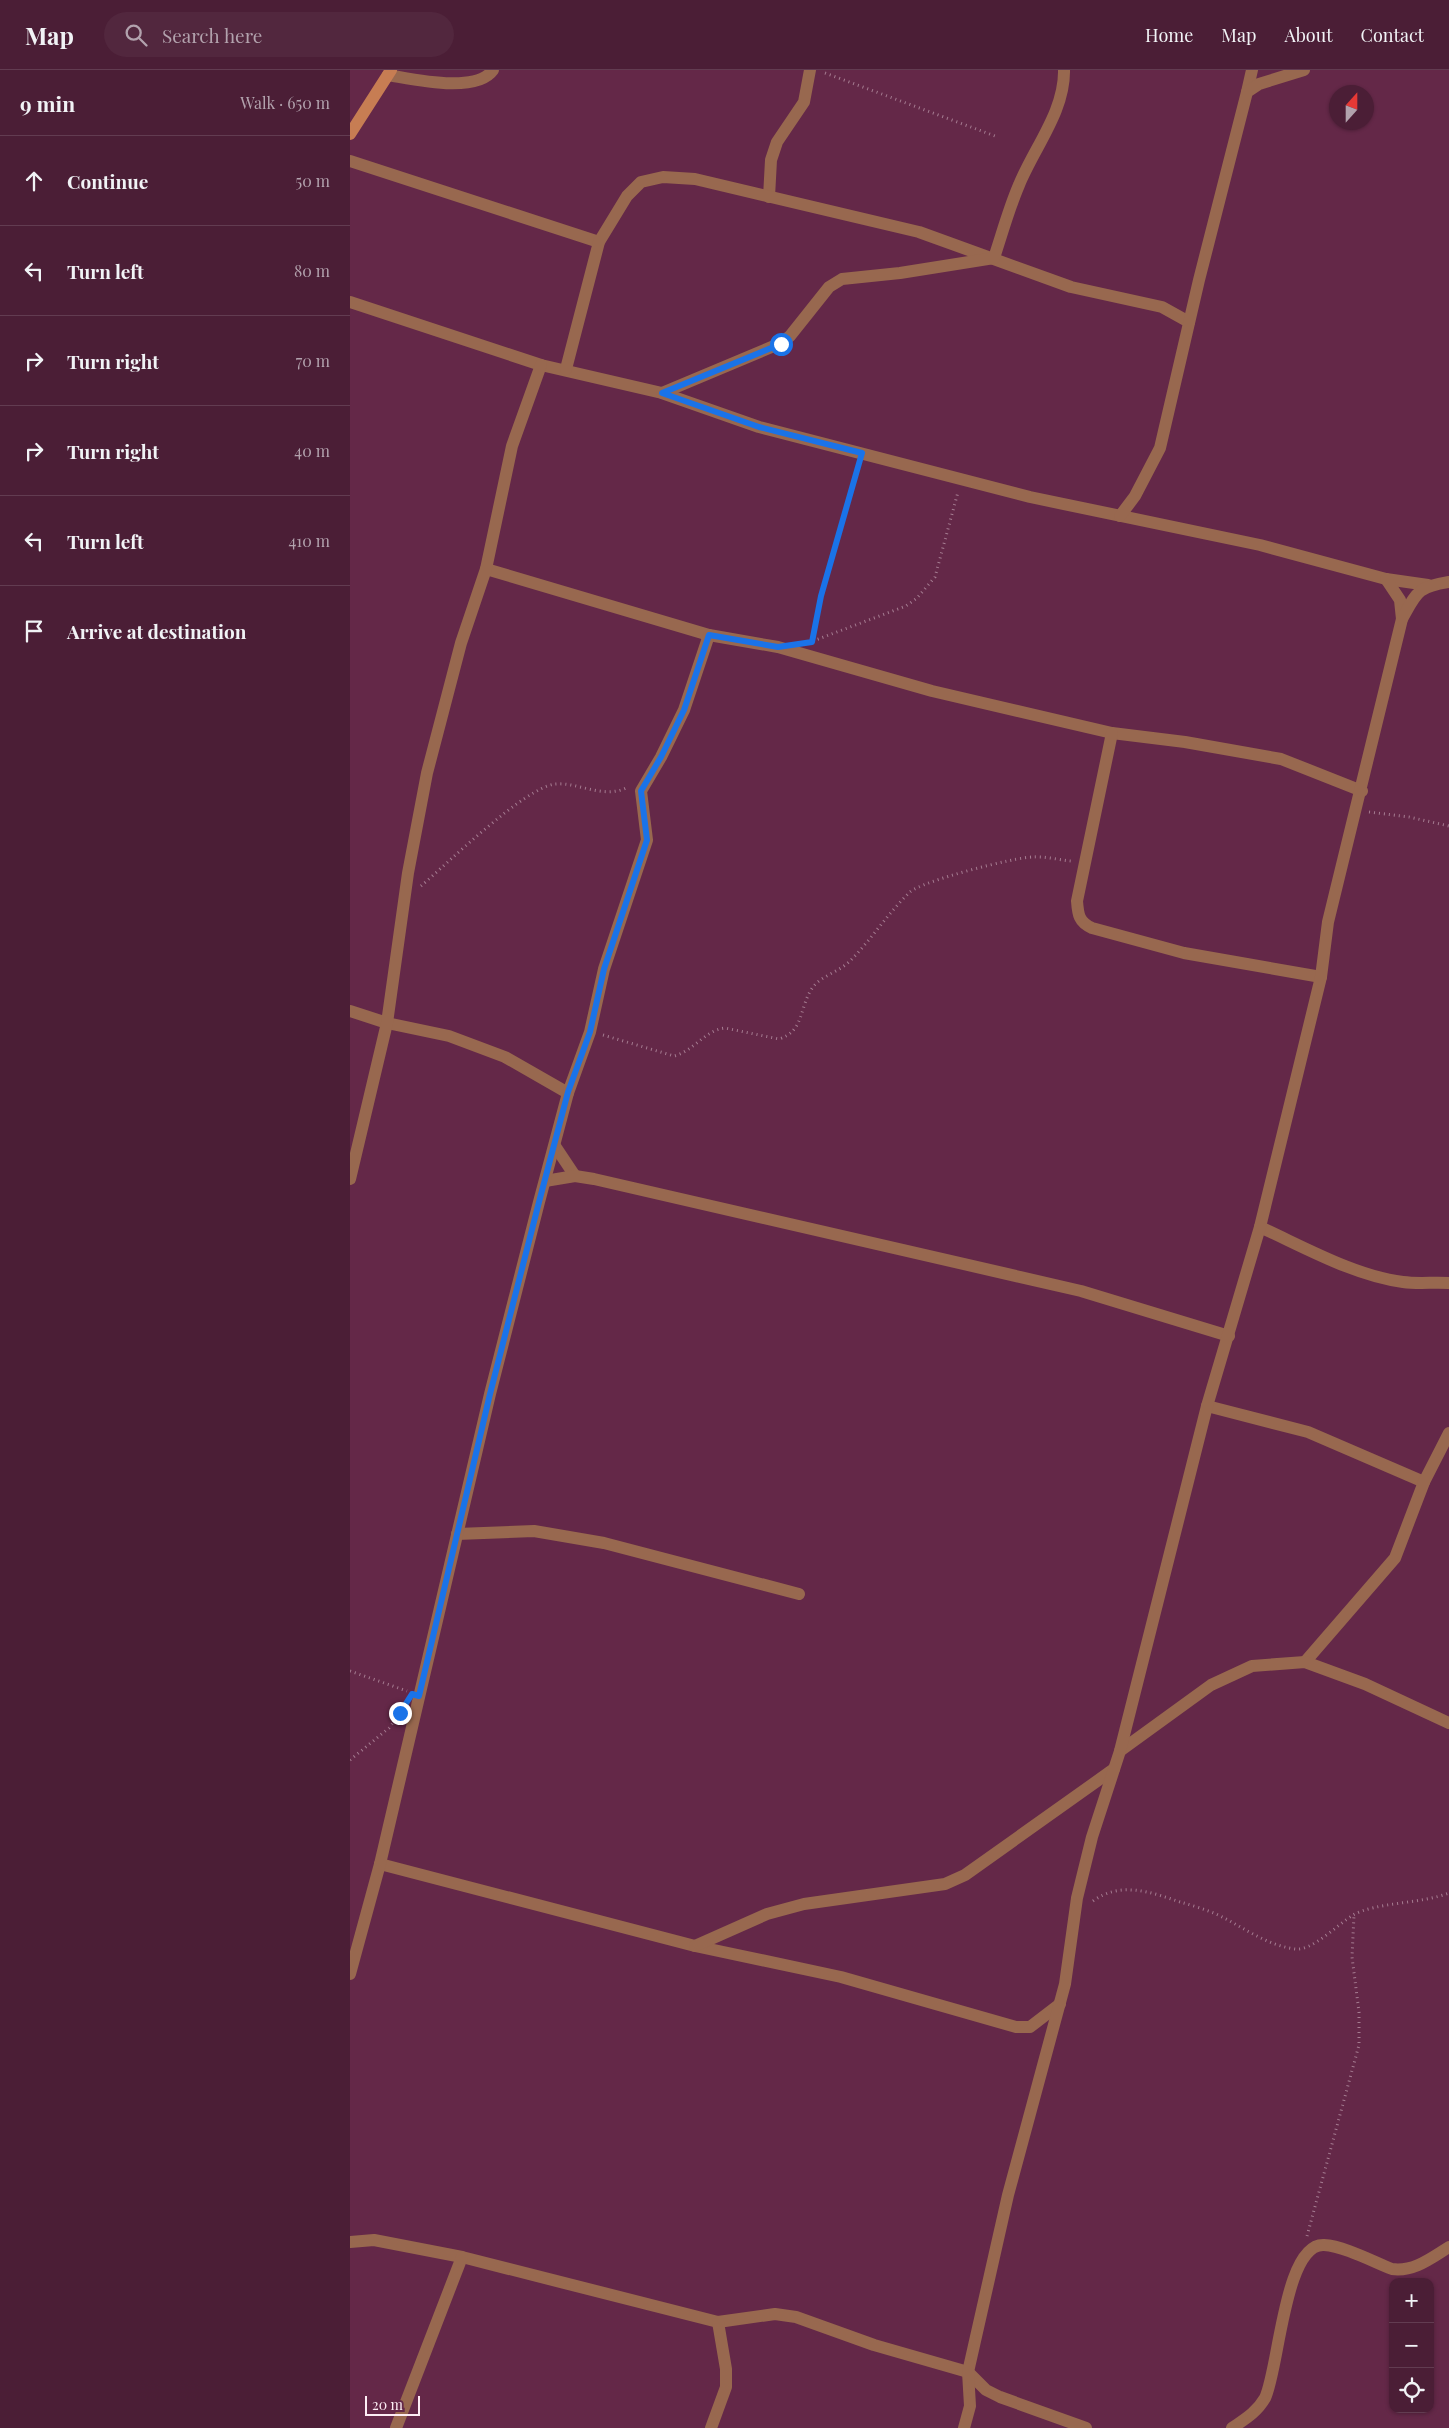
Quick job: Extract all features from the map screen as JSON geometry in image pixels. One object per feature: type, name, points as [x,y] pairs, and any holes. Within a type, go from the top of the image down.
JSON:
[{"type":"street","points":[[350,134],[389,73],[430,82],[469,83],[482,79],[493,70]]},
{"type":"street","points":[[769,197],[771,160],[777,142],[804,102],[810,70]]},
{"type":"street","points":[[994,258],[1018,184],[1047,128],[1061,94],[1064,70]]},
{"type":"street","points":[[1120,516],[1136,496],[1160,448],[1189,322],[1252,70]]},
{"type":"street","points":[[1247,92],[1259,84],[1304,70]]},
{"type":"street","points":[[350,161],[599,242]]},
{"type":"street","points":[[566,369],[599,242],[627,196],[641,182],[663,177],[695,179],[919,232],[1071,287],[1162,307],[1189,322]]},
{"type":"street","points":[[662,393],[781,344],[790,336],[829,287],[842,279],[900,273],[994,258]]},
{"type":"street","points":[[350,302],[542,365],[566,369],[662,393],[759,427],[1030,497],[1260,545],[1386,579],[1428,586]]},
{"type":"street","points":[[350,1179],[387,1023],[404,901],[427,773],[461,644],[486,569],[512,446],[542,365]]},
{"type":"street","points":[[486,569],[709,635],[778,647],[932,691],[1112,734],[1185,742],[1282,759],[1362,791]]},
{"type":"street","points":[[1386,579],[1400,600],[1402,619]]},
{"type":"street","points":[[964,2428],[970,2406],[968,2372],[1008,2195],[1060,2004],[1075,1916],[1092,1837],[1120,1751],[1207,1406],[1260,1227],[1321,977],[1328,922],[1362,791],[1402,619],[1418,592],[1428,586],[1449,582]]},
{"type":"street","points":[[350,1974],[380,1864],[490,1394],[568,1092],[590,1032],[604,969],[647,840],[641,791],[661,757],[684,710],[709,635]]},
{"type":"street","points":[[1112,734],[1076,901],[1078,916],[1082,924],[1210,958],[1321,977]]},
{"type":"street","points":[[350,1011],[387,1023],[450,1036],[505,1057],[568,1092]]},
{"type":"street","points":[[555,1146],[574,1176]]},
{"type":"street","points":[[545,1181],[574,1176],[1081,1291],[1229,1336]]},
{"type":"street","points":[[1260,1227],[1326,1258],[1386,1278],[1404,1282],[1449,1282]]},
{"type":"street","points":[[1207,1406],[1308,1432],[1424,1482]]},
{"type":"street","points":[[1305,1662],[1395,1558],[1424,1482],[1449,1433]]},
{"type":"street","points":[[457,1534],[534,1531],[604,1543],[799,1594]]},
{"type":"street","points":[[1120,1751],[1211,1685],[1252,1666],[1305,1662],[1365,1684],[1449,1723]]},
{"type":"street","points":[[695,1946],[767,1914],[804,1904],[945,1884],[964,1875],[1114,1769]]},
{"type":"street","points":[[380,1864],[695,1946],[841,1977],[1016,2027],[1030,2027],[1060,2004]]},
{"type":"street","points":[[350,2242],[374,2240],[462,2257],[718,2322],[774,2314],[796,2317],[874,2345],[968,2372],[986,2390],[1000,2397],[1086,2428]]},
{"type":"street","points":[[1232,2428],[1254,2413],[1265,2397],[1273,2373],[1286,2303],[1298,2268],[1309,2251],[1324,2245],[1334,2247],[1392,2270],[1402,2271],[1410,2270],[1449,2247]]},
{"type":"street","points":[[396,2428],[462,2257]]},
{"type":"street","points":[[710,2428],[726,2387],[726,2369],[718,2322]]},
{"type":"path","points":[[817,70],[995,136]]},
{"type":"path","points":[[812,642],[821,596],[862,453]]},
{"type":"path","points":[[803,643],[812,642],[906,606],[931,584],[962,478]]},
{"type":"path","points":[[404,901],[507,810],[544,788],[553,784],[610,792],[624,790],[631,785]]},
{"type":"path","points":[[1356,810],[1409,817],[1449,826]]},
{"type":"path","points":[[590,1032],[674,1056],[684,1054],[717,1029],[725,1028],[779,1039],[794,1032],[814,986],[850,961],[915,888],[931,880],[948,878],[1010,859],[1035,857],[1084,863]]},
{"type":"path","points":[[350,1670],[419,1696]]},
{"type":"path","points":[[350,1760],[388,1728],[400,1713]]},
{"type":"path","points":[[1075,1916],[1095,1899],[1119,1889],[1145,1890],[1214,1913],[1271,1944],[1298,1949],[1311,1945],[1354,1914],[1369,1909],[1432,1899],[1449,1893]]},
{"type":"path","points":[[1306,2242],[1359,2045],[1359,2012],[1352,1956],[1354,1914]]},
{"type":"route","points":[[400,1713],[412,1694],[419,1696],[490,1394],[568,1092],[590,1032],[598,1006],[604,969],[637,867],[645,849],[647,840],[640,796],[641,791],[661,757],[684,710],[709,635],[778,647],[812,642],[821,596],[862,453],[759,427],[662,393],[781,344]]}]
